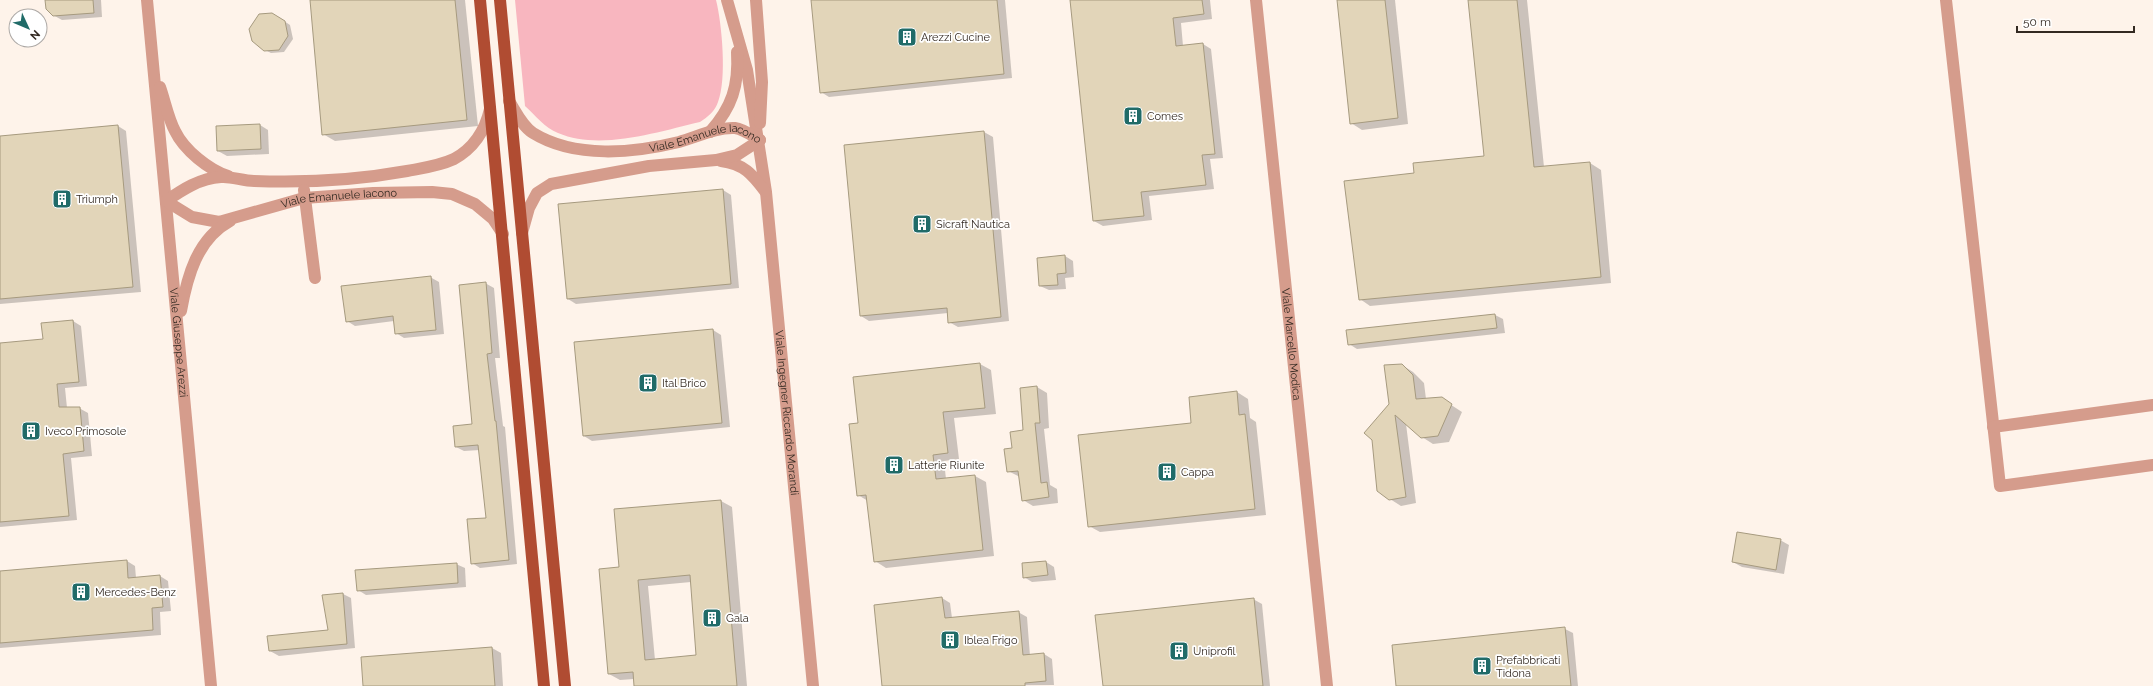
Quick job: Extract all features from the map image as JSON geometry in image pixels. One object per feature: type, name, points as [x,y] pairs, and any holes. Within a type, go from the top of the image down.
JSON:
[{"type":"main road","points":[[480,0],[544,686]]},
{"type":"main road","points":[[500,0],[521,237],[565,686]]},
{"type":"street","name":"Viale Giuseppe Arezzi","points":[[147,0],[211,686]]},
{"type":"street","points":[[727,0],[735,23],[747,70],[760,140]]},
{"type":"street","points":[[756,0],[762,82],[760,140]]},
{"type":"street","name":"Viale Marcello Modica","points":[[1256,0],[1327,686]]},
{"type":"street","points":[[1946,0],[2000,486],[2153,465]]},
{"type":"street","points":[[710,133],[728,110],[735,91],[738,68],[735,23]]},
{"type":"street","points":[[154,68],[175,132],[203,161],[218,173],[235,179]]},
{"type":"street","name":"Viale Emanuele Iacono","points":[[509,101],[519,119],[532,132],[554,143],[585,151],[638,150],[679,142],[724,128],[738,128],[760,140],[742,152],[716,160],[649,166],[551,184],[537,194],[532,203],[521,237]]},
{"type":"street","points":[[166,202],[180,192],[207,179],[221,176],[252,181],[303,181],[370,178],[442,164],[455,158],[475,142],[482,132],[490,108]]},
{"type":"street","name":"Viale Ingegner Riccardo Morandi","points":[[760,140],[813,686]]},
{"type":"street","points":[[716,160],[734,162],[744,168],[754,176],[766,192]]},
{"type":"street","points":[[303,181],[304,198],[316,278]]},
{"type":"street","name":"Viale Emanuele Iacono","points":[[166,202],[192,217],[205,221],[219,222],[304,198],[409,192],[452,194],[465,198],[484,211],[493,219],[503,234]]},
{"type":"street","points":[[178,326],[186,281],[196,257],[208,240],[221,226],[239,216]]},
{"type":"street","points":[[1993,427],[2153,405]]},
{"type":"shaded area","points":[[515,0],[716,0],[723,51],[721,92],[717,105],[711,114],[700,122],[629,138],[592,140],[574,138],[553,131],[544,125],[525,106]]},
{"type":"building","points":[[45,0],[93,0],[94,13],[53,16],[48,11],[48,8],[46,8]]},
{"type":"building","points":[[310,0],[455,0],[467,120],[322,135]]},
{"type":"building","name":"Arezzi Cucine","points":[[811,0],[997,0],[1004,74],[820,93]]},
{"type":"building","name":"Comes","points":[[1070,0],[1202,0],[1204,14],[1173,18],[1176,46],[1203,43],[1215,154],[1202,155],[1206,185],[1141,192],[1144,216],[1093,221]]},
{"type":"building","points":[[1337,0],[1385,0],[1398,118],[1350,124]]},
{"type":"building","points":[[1468,0],[1517,0],[1534,167],[1590,162],[1601,277],[1359,300],[1344,181],[1414,173],[1413,163],[1484,156]]},
{"type":"building","points":[[272,13],[285,21],[288,36],[279,50],[264,51],[252,41],[249,29],[259,14]]},
{"type":"building","points":[[260,124],[261,149],[217,151],[216,126]]},
{"type":"building","name":"Triumph","points":[[118,125],[133,287],[0,299],[0,136]]},
{"type":"building","name":"Sicraft Nautica","points":[[984,131],[1001,317],[948,323],[947,308],[860,316],[844,145]]},
{"type":"building","points":[[723,189],[731,284],[567,299],[558,204]]},
{"type":"building","points":[[1065,255],[1066,273],[1057,274],[1058,285],[1039,286],[1037,258]]},
{"type":"building","points":[[431,276],[436,330],[395,334],[393,316],[346,322],[341,286]]},
{"type":"building","points":[[486,282],[492,353],[487,354],[496,421],[509,560],[471,564],[467,519],[486,518],[478,445],[455,447],[453,426],[472,424],[459,285]]},
{"type":"building","points":[[1495,314],[1497,328],[1348,345],[1346,330]]},
{"type":"building","name":"Iveco Primosole","points":[[73,320],[79,382],[57,384],[59,407],[80,407],[84,451],[63,454],[69,516],[0,522],[0,343],[43,339],[41,323]]},
{"type":"building","name":"Ital Brico","points":[[713,329],[722,423],[583,436],[574,342]]},
{"type":"building","name":"Latterie Riunite","points":[[980,363],[985,408],[943,412],[948,453],[933,455],[936,479],[975,475],[983,550],[874,562],[866,495],[857,496],[849,424],[858,423],[853,377]]},
{"type":"building","points":[[1402,364],[1413,375],[1416,399],[1442,397],[1452,404],[1438,436],[1421,438],[1395,415],[1406,497],[1389,500],[1377,491],[1372,440],[1364,433],[1389,404],[1384,365]]},
{"type":"building","points":[[1037,386],[1040,423],[1035,423],[1041,483],[1047,482],[1049,497],[1022,501],[1018,471],[1007,472],[1004,449],[1012,448],[1010,432],[1023,430],[1020,388]]},
{"type":"building","name":"Cappa","points":[[1237,391],[1239,415],[1245,414],[1255,509],[1088,527],[1078,435],[1191,423],[1189,397]]},
{"type":"building","name":"Gala","points":[[721,500],[737,686],[634,686],[633,672],[608,674],[599,569],[619,567],[614,509]],"holes":[[[690,575],[696,655],[645,660],[638,580]]]},
{"type":"building","points":[[1737,532],[1781,539],[1776,570],[1732,562]]},
{"type":"building","name":"Mercedes-Benz","points":[[127,560],[128,578],[160,575],[163,607],[152,608],[153,630],[0,643],[0,571]]},
{"type":"building","points":[[1046,561],[1048,575],[1023,578],[1022,563]]},
{"type":"building","points":[[457,563],[458,583],[357,591],[355,570]]},
{"type":"building","points":[[343,593],[347,644],[269,651],[267,636],[328,630],[322,595]]},
{"type":"building","name":"Iblea Frigo","points":[[942,597],[945,618],[1019,611],[1023,655],[1044,653],[1046,681],[1025,683],[1025,686],[882,686],[874,605]]},
{"type":"building","name":"Uniprofil","points":[[1254,598],[1263,686],[1103,686],[1095,615]]},
{"type":"building","name":"Prefabbricati Tidona","points":[[1565,627],[1571,686],[1396,686],[1392,645]]},
{"type":"building","points":[[492,647],[495,686],[363,686],[361,657]]},
{"type":"place","name":"Arezzi Cucine","points":[[907,37]]},
{"type":"place","name":"Comes","points":[[1133,116]]},
{"type":"place","name":"Triumph","points":[[62,199]]},
{"type":"place","name":"Sicraft Nautica","points":[[922,224]]},
{"type":"place","name":"Ital Brico","points":[[648,383]]},
{"type":"place","name":"Iveco Primosole","points":[[31,431]]},
{"type":"place","name":"Latterie Riunite","points":[[894,465]]},
{"type":"place","name":"Cappa","points":[[1167,472]]},
{"type":"place","name":"Mercedes-Benz","points":[[81,592]]},
{"type":"place","name":"Gala","points":[[712,618]]},
{"type":"place","name":"Iblea Frigo","points":[[950,640]]},
{"type":"place","name":"Uniprofil","points":[[1179,651]]},
{"type":"place","name":"Prefabbricati Tidona","points":[[1482,666]]}]
